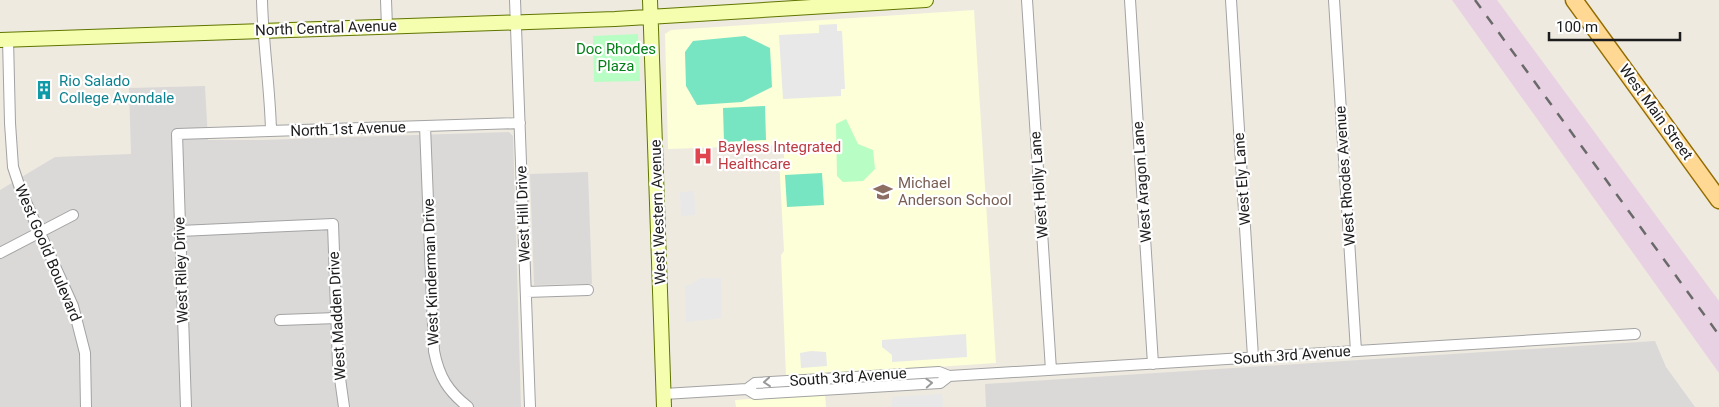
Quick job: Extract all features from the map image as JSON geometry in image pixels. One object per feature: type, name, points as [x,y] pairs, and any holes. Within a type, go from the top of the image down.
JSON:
[{"type":"main road","name":"West Main Street","points":[[1574,0],[1719,200]]},
{"type":"street","points":[[262,0],[262,30],[269,78],[271,131]]},
{"type":"street","points":[[386,0],[387,27]]},
{"type":"street","name":"West Hill Drive","points":[[516,0],[530,407]]},
{"type":"street","name":"West Western Avenue","points":[[650,0],[664,401]]},
{"type":"street","name":"North Central Avenue","points":[[4,39],[651,17],[926,0]]},
{"type":"street","name":"West Holly Lane","points":[[1027,0],[1051,370]]},
{"type":"street","name":"West Aragon Lane","points":[[1130,0],[1153,364]]},
{"type":"street","name":"West Ely Lane","points":[[1231,0],[1253,357]]},
{"type":"street","name":"West Rhodes Avenue","points":[[1334,0],[1356,351]]},
{"type":"street","name":"West Goold Boulevard","points":[[4,39],[13,166],[21,191],[73,306],[81,332],[86,353],[86,407]]},
{"type":"street","name":"North 1st Avenue","points":[[177,134],[520,123]]},
{"type":"street","name":"West Kinderman Drive","points":[[425,126],[434,351],[440,375],[452,392],[468,407]]},
{"type":"street","name":"West Riley Drive","points":[[177,134],[186,407]]},
{"type":"street","points":[[0,253],[73,215]]},
{"type":"street","name":"West Madden Drive","points":[[180,231],[332,224],[338,364],[344,407]]},
{"type":"street","points":[[526,292],[588,290]]},
{"type":"street","points":[[280,320],[336,318]]},
{"type":"street","name":"South 3rd Avenue","points":[[664,401],[747,390],[755,383],[841,377],[939,372],[949,376],[1635,334]]},
{"type":"shaded area","points":[[1452,0],[1497,0],[1719,301],[1719,373]]},
{"type":"shaded area","name":"Michael Anderson School","points":[[974,10],[996,363],[786,377],[781,255],[784,251],[779,159],[784,158],[784,145],[668,149],[665,34],[671,30]]},
{"type":"shaded area","points":[[837,24],[837,31],[842,31],[845,89],[841,89],[841,96],[783,99],[779,35],[819,33],[819,25]]},
{"type":"shaded area","points":[[205,86],[208,140],[509,132],[513,136],[521,407],[0,407],[0,190],[55,157],[131,154],[129,88]]},
{"type":"shaded area","points":[[588,172],[592,284],[534,285],[530,174]]},
{"type":"shaded area","points":[[694,191],[695,215],[681,216],[680,192]]},
{"type":"shaded area","points":[[701,278],[721,278],[722,318],[686,322],[685,285],[690,285]]},
{"type":"shaded area","points":[[966,334],[967,357],[892,362],[892,355],[882,347],[882,340]]},
{"type":"shaded area","points":[[1655,341],[1666,367],[1695,407],[986,407],[985,384]]},
{"type":"shaded area","points":[[811,351],[826,352],[827,366],[801,368],[800,353]]},
{"type":"shaded area","points":[[825,394],[826,407],[736,407],[735,400]]},
{"type":"shaded area","points":[[942,394],[943,407],[891,407],[893,397]]},
{"type":"green space","name":"Doc Rhodes Plaza","points":[[638,34],[640,81],[594,82],[593,36]]},
{"type":"green space","points":[[745,36],[770,48],[772,87],[742,102],[697,105],[686,86],[685,52],[693,41]]},
{"type":"green space","points":[[765,106],[766,140],[724,142],[723,108]]},
{"type":"green space","points":[[846,119],[858,144],[873,150],[875,169],[863,181],[843,182],[837,176],[836,124]]},
{"type":"green space","points":[[822,173],[824,205],[787,207],[785,175]]},
{"type":"railway","points":[[1475,0],[1719,335]]},
{"type":"place","name":"Rio Salado College Avondale","points":[[44,90]]},
{"type":"place","name":"Bayless Integrated Healthcare","points":[[703,156]]},
{"type":"place","name":"Michael Anderson School","points":[[883,192]]}]
